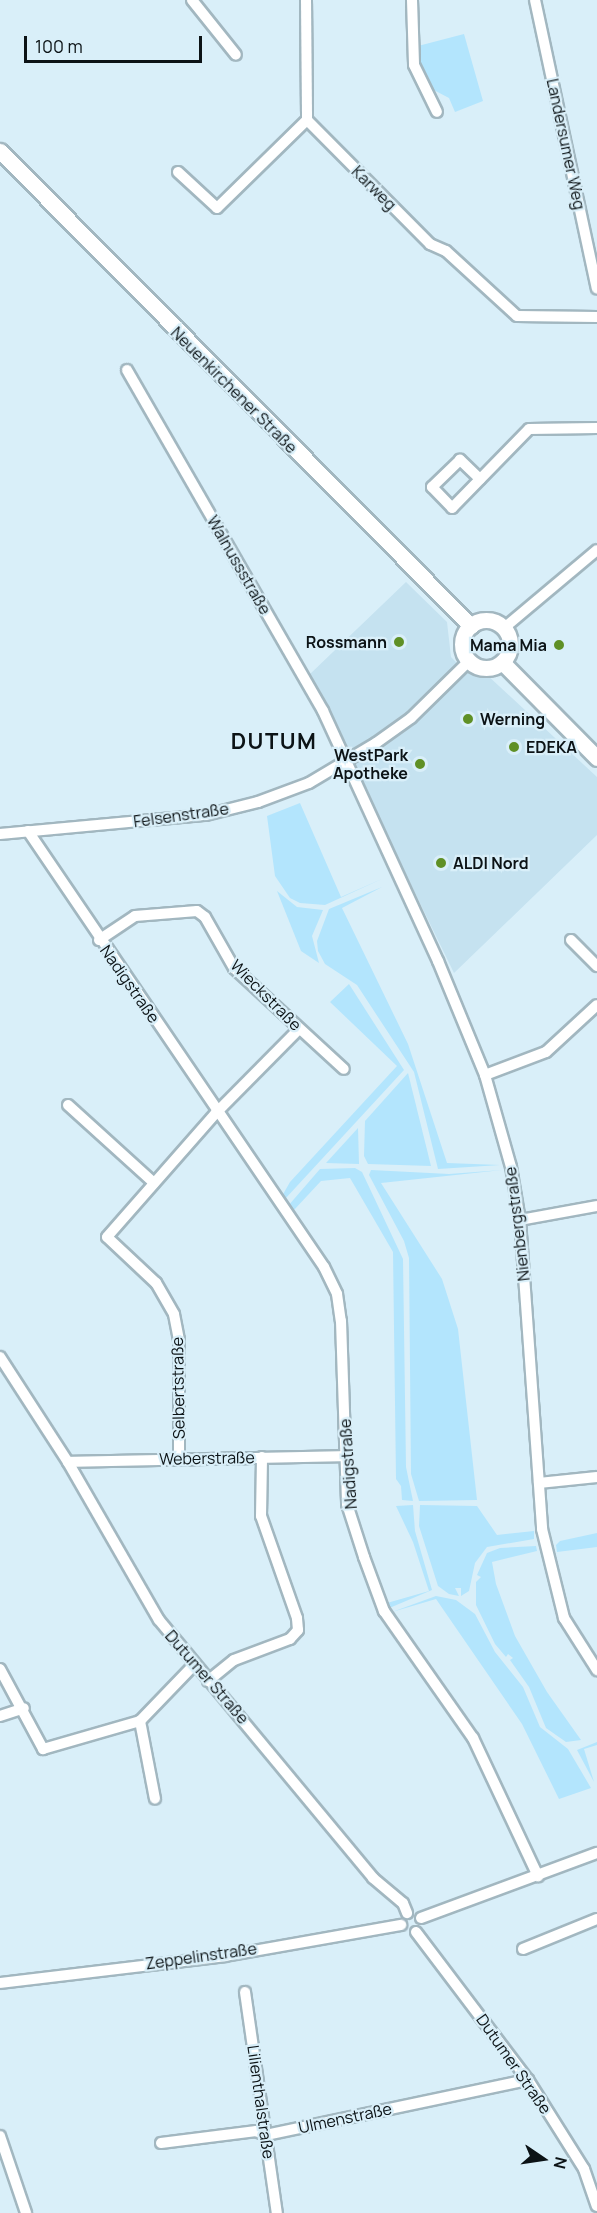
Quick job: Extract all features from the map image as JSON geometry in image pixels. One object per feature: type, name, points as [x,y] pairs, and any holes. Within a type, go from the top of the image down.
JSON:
[{"type":"street","points":[[192,0],[236,55]]},
{"type":"street","points":[[178,172],[217,208],[307,120],[306,0]]},
{"type":"street","points":[[412,0],[414,65],[437,112]]},
{"type":"street","name":"Landersumer Weg","points":[[535,0],[597,288]]},
{"type":"street","name":"Karweg","points":[[307,120],[430,244],[446,250],[517,316],[597,317]]},
{"type":"street","name":"Neuenkirchener Straße","points":[[0,151],[471,626]]},
{"type":"street","name":"Walnussstraße","points":[[127,370],[323,711],[348,762]]},
{"type":"street","points":[[480,479],[460,460],[432,487],[452,508],[529,429],[597,428]]},
{"type":"street","points":[[504,628],[597,550]]},
{"type":"street","points":[[488,620],[504,628],[510,646],[502,662],[485,668],[469,662],[462,643],[471,626],[488,620]]},
{"type":"street","name":"Felsenstraße","points":[[0,834],[206,815],[268,798],[348,762],[411,717],[469,662]]},
{"type":"street","points":[[502,662],[597,758]]},
{"type":"street","name":"Nienbergstraße","points":[[348,762],[485,1075],[511,1167],[520,1220],[542,1529],[564,1618],[597,1670]]},
{"type":"street","name":"Nadigstraße","points":[[28,831],[46,854],[99,939],[216,1113],[229,1126],[293,1220],[337,1294],[347,1504],[384,1611],[473,1738],[538,1876]]},
{"type":"street","name":"Wieckstraße","points":[[99,939],[141,914],[197,911],[205,917],[234,968],[344,1069]]},
{"type":"street","points":[[571,940],[597,966]]},
{"type":"street","points":[[485,1075],[546,1052],[597,1005]]},
{"type":"street","points":[[216,1113],[299,1029]]},
{"type":"street","points":[[68,1105],[154,1183]]},
{"type":"street","name":"Selbertstraße","points":[[179,1457],[179,1340],[174,1314],[156,1283],[107,1237],[216,1113]]},
{"type":"street","points":[[520,1220],[597,1206]]},
{"type":"street","name":"Dutumer Straße","points":[[0,1357],[68,1462],[159,1620],[193,1666],[235,1708],[381,1888],[403,1903],[407,1913]]},
{"type":"street","name":"Weberstraße","points":[[68,1462],[179,1457],[346,1456]]},
{"type":"street","points":[[208,1681],[234,1660],[290,1639],[298,1630],[297,1618],[261,1516],[262,1457]]},
{"type":"street","points":[[539,1483],[597,1477]]},
{"type":"street","points":[[0,1669],[24,1708],[43,1749],[140,1721],[193,1666]]},
{"type":"street","points":[[0,1716],[24,1708]]},
{"type":"street","points":[[140,1721],[155,1799]]},
{"type":"street","points":[[421,1918],[597,1853]]},
{"type":"street","points":[[416,1912],[421,1918],[416,1932],[407,1932],[401,1925],[407,1913],[416,1912]]},
{"type":"street","points":[[523,1949],[597,1919]]},
{"type":"street","name":"Zeppelinstraße","points":[[0,1983],[225,1956],[401,1925]]},
{"type":"street","name":"Dutumer Straße","points":[[416,1932],[528,2080],[584,2169],[596,2199]]},
{"type":"street","name":"Lilienthalstraße","points":[[245,1992],[277,2213]]},
{"type":"street","name":"Ulmenstraße","points":[[161,2143],[256,2130],[266,2134],[528,2080]]},
{"type":"street","points":[[0,2136],[26,2213]]},
{"type":"shaded area","points":[[464,34],[483,101],[455,112],[449,98],[428,87],[419,62],[418,46]]},
{"type":"shaded area","points":[[406,582],[447,622],[451,657],[466,672],[485,673],[597,777],[597,835],[454,973],[309,675]]},
{"type":"shaded area","points":[[300,803],[341,897],[384,878],[325,905],[300,903],[290,898],[275,876],[267,816]]},
{"type":"shaded area","points":[[382,887],[342,908],[408,1044],[447,1163],[500,1165],[438,1169],[414,1072],[357,985],[325,964],[318,951],[317,941],[329,909]]},
{"type":"shaded area","points":[[277,891],[297,907],[323,910],[312,936],[319,963],[301,951]]},
{"type":"shaded area","points":[[349,984],[404,1070],[285,1199],[282,1196],[290,1182],[397,1066],[330,1002]]},
{"type":"shaded area","points":[[408,1073],[431,1166],[368,1164],[364,1156],[365,1121]]},
{"type":"shaded area","points":[[358,1128],[359,1164],[326,1163]]},
{"type":"shaded area","points":[[355,1168],[362,1172],[403,1259],[406,1467],[413,1501],[402,1500],[401,1486],[396,1479],[393,1252],[350,1178],[321,1181],[294,1210],[288,1206],[320,1169]]},
{"type":"shaded area","points":[[371,1170],[449,1174],[502,1170],[381,1183],[442,1279],[458,1329],[477,1500],[419,1501],[411,1474],[409,1258],[404,1241],[369,1175]]},
{"type":"shaded area","points":[[413,1505],[415,1531],[432,1590],[387,1609],[387,1603],[429,1591],[413,1542],[396,1506]]},
{"type":"shaded area","points":[[420,1505],[477,1506],[497,1535],[534,1531],[534,1539],[487,1547],[475,1563],[469,1591],[461,1596],[461,1588],[455,1588],[459,1596],[449,1594],[438,1586],[419,1526]]},
{"type":"shaded area","points":[[597,1533],[597,1547],[557,1552],[556,1545],[560,1541]]},
{"type":"shaded area","points":[[536,1546],[537,1551],[492,1562],[496,1584],[515,1636],[547,1692],[581,1740],[566,1742],[546,1728],[529,1687],[510,1660],[513,1658],[508,1654],[506,1657],[495,1644],[476,1605],[476,1582],[481,1577],[477,1575],[487,1553],[500,1548]]},
{"type":"shaded area","points":[[436,1596],[456,1600],[475,1614],[495,1652],[523,1687],[540,1727],[568,1749],[591,1788],[559,1799],[522,1724],[436,1599],[392,1612]]},
{"type":"shaded area","points":[[597,1742],[597,1745],[584,1749],[594,1782],[577,1750]]},
{"type":"place","name":"Rossmann","points":[[399,642]]},
{"type":"place","name":"Mama Mia","points":[[559,645]]},
{"type":"place","name":"Werning","points":[[468,719]]},
{"type":"place","name":"EDEKA","points":[[514,747]]},
{"type":"place","name":"WestPark Apotheke","points":[[420,764]]},
{"type":"place","name":"ALDI Nord","points":[[441,863]]},
{"type":"district","name":"DUTUM","points":[[274,742]]}]
